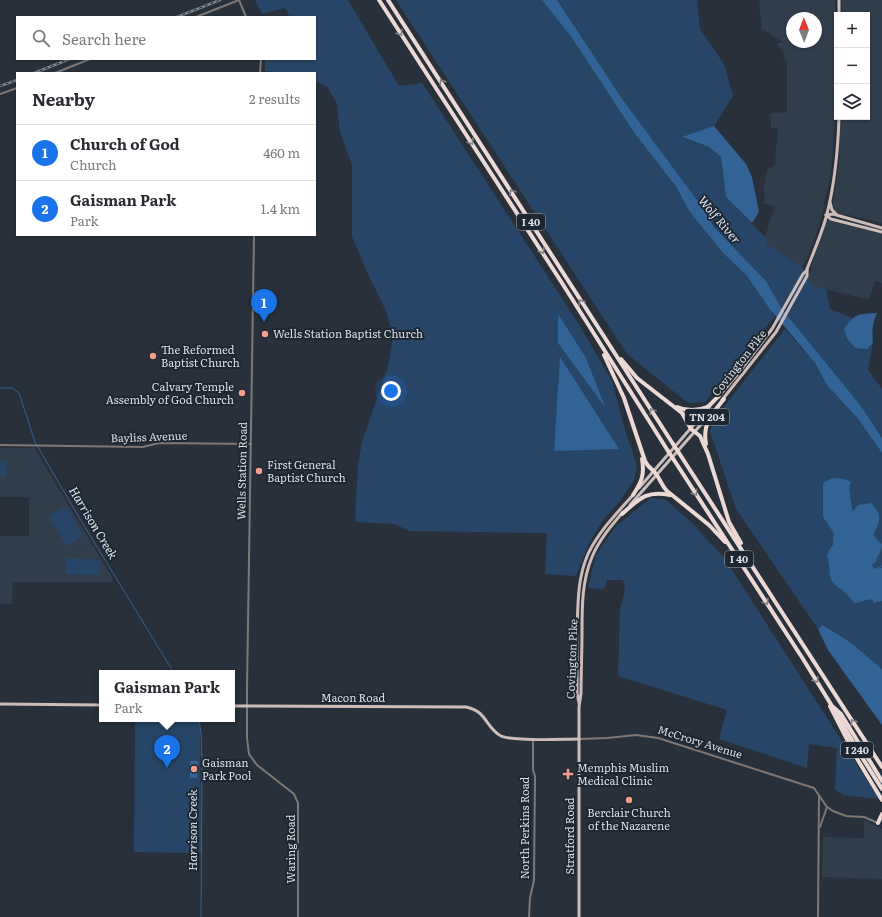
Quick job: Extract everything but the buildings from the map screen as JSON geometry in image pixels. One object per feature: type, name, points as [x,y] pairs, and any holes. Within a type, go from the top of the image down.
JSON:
[{"type":"highway","name":"I 40","points":[[379,0],[828,700],[840,714],[882,781]]},
{"type":"highway","name":"I 40","points":[[388,0],[882,767]]},
{"type":"highway","points":[[589,327],[614,375],[624,398],[649,468],[655,473],[662,485],[672,496],[717,532],[740,561]]},
{"type":"highway","points":[[610,346],[637,378],[681,409],[690,410],[707,407],[719,396]]},
{"type":"highway","points":[[708,454],[705,438],[707,423],[724,399]]},
{"type":"highway","points":[[673,404],[682,413],[693,430],[704,441],[729,522],[753,567]]},
{"type":"highway","points":[[633,495],[640,484],[643,475],[644,466],[641,449]]},
{"type":"highway","points":[[622,514],[645,495],[661,493],[672,496]]},
{"type":"highway","points":[[828,700],[831,710],[856,757],[882,800]]},
{"type":"highway","name":"I 240","points":[[835,710],[882,789]]},
{"type":"highway","points":[[880,823],[882,814]]},
{"type":"main road","points":[[839,0],[839,12]]},
{"type":"main road","name":"Covington Pike","points":[[693,430],[772,329],[807,269],[830,200],[838,154],[839,120]]},
{"type":"main road","points":[[830,200],[832,210],[837,216]]},
{"type":"main road","points":[[826,215],[837,216],[882,228]]},
{"type":"main road","points":[[826,215],[831,219],[882,232]]},
{"type":"main road","points":[[854,225],[856,221]]},
{"type":"main road","name":"Covington Pike","points":[[579,707],[581,693],[582,602],[586,577],[592,557],[598,545],[655,473],[693,430],[724,399],[776,332],[807,276],[807,269]]},
{"type":"main road","name":"Covington Pike","points":[[579,707],[577,693],[578,602],[581,576],[594,543],[610,520],[655,473]]},
{"type":"main road","points":[[0,704],[99,705]]},
{"type":"main road","name":"Macon Road","points":[[235,706],[474,708]]},
{"type":"main road","name":"Stratford Road","points":[[579,707],[579,917]]},
{"type":"main road","name":"McCrory Avenue","points":[[474,708],[484,716],[492,729],[509,739],[579,739]]},
{"type":"street","points":[[199,16],[239,0],[246,16]]},
{"type":"street","points":[[58,72],[88,60]]},
{"type":"street","points":[[260,72],[261,60]]},
{"type":"street","points":[[0,94],[16,88]]},
{"type":"street","name":"Wells Station Road","points":[[247,706],[254,236]]},
{"type":"street","name":"Bayliss Avenue","points":[[0,445],[143,447],[159,443],[251,444]]},
{"type":"street","name":"Waring Road","points":[[247,706],[247,745],[249,754],[256,765],[294,794],[298,803],[298,917]]},
{"type":"street","name":"McCrory Avenue","points":[[579,739],[636,735],[650,736],[814,788],[827,807]]},
{"type":"street","name":"North Perkins Road","points":[[529,917],[530,898],[534,875],[535,776],[533,770],[533,739]]},
{"type":"street","points":[[818,917],[819,795]]},
{"type":"street","points":[[819,830],[827,807],[846,816],[864,817],[880,823]]},
{"type":"shaded area","points":[[255,0],[348,0],[399,86],[422,83],[578,323],[612,381],[622,420],[637,466],[634,480],[620,501],[603,520],[589,543],[576,576],[545,574],[547,533],[409,531],[395,524],[355,522],[358,465],[362,442],[388,367],[393,336],[386,311],[366,270],[352,236],[352,165],[340,132],[337,104],[327,86],[316,81],[316,72],[265,71],[265,60],[316,60],[316,16],[289,16],[285,8],[262,14]]},
{"type":"shaded area","points":[[396,0],[542,0],[572,38],[633,131],[677,188],[689,211],[723,253],[747,276],[775,316],[705,402],[688,403],[627,354]]},
{"type":"shaded area","points":[[542,0],[557,0],[623,100],[700,204],[714,227],[766,281],[782,309],[861,406],[882,438],[882,453],[859,420],[827,385],[815,363],[769,308],[747,276],[723,253],[689,211],[677,188],[633,131],[572,38]]},
{"type":"shaded area","points":[[557,0],[697,0],[700,29],[724,64],[733,96],[714,126],[682,138],[709,147],[721,157],[726,197],[765,237],[768,245],[802,267],[814,286],[826,289],[830,309],[852,318],[844,329],[867,349],[873,343],[868,370],[882,389],[882,438],[861,406],[782,309],[766,281],[714,227],[700,204],[623,100]]},
{"type":"shaded area","points":[[759,0],[835,0],[834,120],[832,161],[829,183],[819,226],[808,256],[802,267],[768,245],[765,237],[775,206],[763,203],[765,193],[763,192],[767,170],[775,165],[776,144],[778,142],[778,128],[771,128],[771,113],[787,112],[787,60],[784,59],[783,51],[778,46],[778,43],[785,43],[770,33],[762,30]]},
{"type":"shaded area","points":[[842,0],[882,0],[882,223],[832,211],[839,163],[840,120],[870,120],[870,12],[842,12]]},
{"type":"shaded area","points":[[714,126],[746,164],[752,177],[759,212],[752,223],[726,197],[721,157],[709,147],[682,137]]},
{"type":"shaded area","points":[[825,219],[882,234],[882,283],[875,281],[869,300],[814,286],[808,278]]},
{"type":"shaded area","points":[[877,313],[872,335],[873,343],[867,349],[855,348],[847,338],[844,329],[854,317],[858,315]]},
{"type":"shaded area","points":[[558,314],[586,358],[605,407],[558,343]]},
{"type":"shaded area","points":[[785,329],[815,363],[827,385],[859,420],[882,453],[882,669],[850,642],[824,625],[818,629],[736,509],[710,431],[716,417]]},
{"type":"shaded area","points":[[560,357],[619,449],[554,451]]},
{"type":"shaded area","points":[[0,448],[34,448],[112,577],[113,582],[13,582],[12,604],[0,604],[0,536],[29,536],[29,497],[0,497]]},
{"type":"shaded area","points":[[0,461],[7,461],[6,477],[0,476]]},
{"type":"shaded area","points":[[833,478],[844,479],[851,482],[849,488],[853,511],[858,505],[871,503],[879,514],[878,525],[873,535],[882,544],[882,547],[876,562],[872,565],[875,569],[882,568],[882,601],[873,603],[873,600],[869,600],[855,603],[847,594],[834,584],[831,579],[827,557],[828,552],[833,545],[834,533],[823,517],[823,483]]},
{"type":"shaded area","points":[[651,498],[666,500],[692,523],[725,559],[879,799],[843,795],[835,789],[837,748],[809,744],[807,768],[719,739],[727,710],[618,676],[620,610],[625,589],[623,580],[607,580],[604,589],[588,588],[596,555],[615,527]]},
{"type":"shaded area","points":[[66,506],[83,536],[66,546],[49,516]]},
{"type":"shaded area","points":[[66,558],[100,560],[100,575],[65,574]]},
{"type":"shaded area","points":[[823,625],[850,642],[882,669],[882,725],[828,650],[818,629]]},
{"type":"shaded area","points":[[135,722],[200,722],[201,853],[134,852]]},
{"type":"shaded area","name":"Gaisman Park Pool","points":[[190,761],[198,761],[197,778],[190,778]]},
{"type":"shaded area","points":[[864,820],[882,829],[882,879],[822,877],[823,837],[864,838]]},
{"type":"waterway","name":"Harrison Creek","points":[[0,388],[12,388],[19,393],[35,442],[172,670]]},
{"type":"waterway","points":[[875,569],[882,566]]},
{"type":"waterway","name":"Harrison Creek","points":[[199,722],[202,762],[201,917]]},
{"type":"railway","points":[[180,16],[220,0]]},
{"type":"railway","points":[[37,72],[67,60]]},
{"type":"railway","points":[[0,86],[16,80]]},
{"type":"place","name":"Church of God","points":[[264,322]]},
{"type":"place","name":"Wells Station Baptist Church","points":[[265,334]]},
{"type":"place","name":"The Reformed Baptist Church","points":[[153,356]]},
{"type":"place","name":"Calvary Temple Assembly of God Church","points":[[242,393]]},
{"type":"place","name":"First General Baptist Church","points":[[259,471]]},
{"type":"place","name":"Gaisman Park","points":[[167,768]]},
{"type":"place","name":"Gaisman Park Pool","points":[[194,769]]},
{"type":"place","name":"Memphis Muslim Medical Clinic","points":[[568,774]]},
{"type":"place","name":"Berclair Church of the Nazarene","points":[[629,800]]},
{"type":"water label","name":"Wolf River","points":[[719,220]]}]
